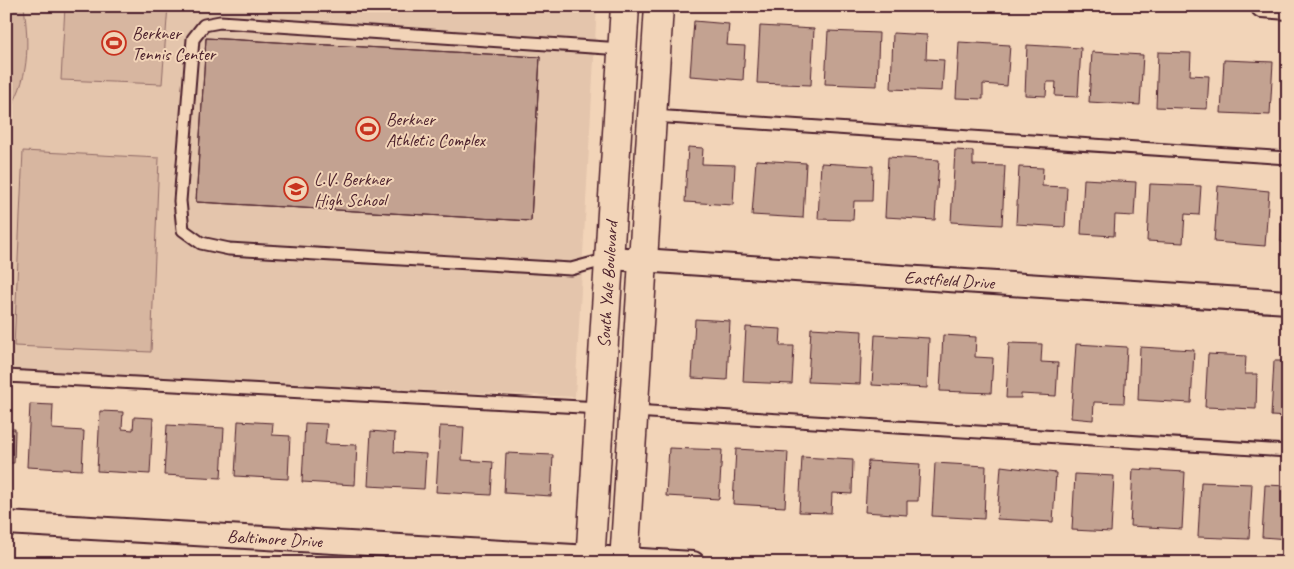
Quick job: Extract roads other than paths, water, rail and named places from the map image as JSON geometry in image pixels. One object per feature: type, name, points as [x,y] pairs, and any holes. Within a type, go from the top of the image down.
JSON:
[{"type":"street","name":"South Yale Boulevard","points":[[591,560],[625,6]]},
{"type":"street","name":"South Yale Boulevard","points":[[625,561],[659,6]]},
{"type":"street","points":[[1262,6],[1288,8]]},
{"type":"street","name":"Eastfield Drive","points":[[610,258],[1288,302]]},
{"type":"street","name":"Baltimore Drive","points":[[6,523],[591,560],[693,563]]},
{"type":"lane","points":[[610,258],[571,269],[229,248],[201,243],[183,230],[180,202],[193,39],[204,25],[220,22],[623,49]]},
{"type":"lane","points":[[652,116],[1288,158]]},
{"type":"lane","points":[[6,376],[600,408]]},
{"type":"lane","points":[[634,411],[1288,451]]},
{"type":"place","name":"Berkner Tennis Center","points":[[114,43]]},
{"type":"place","name":"Berkner Athletic Complex","points":[[368,129]]},
{"type":"place","name":"L.V. Berkner High School","points":[[296,189]]}]
